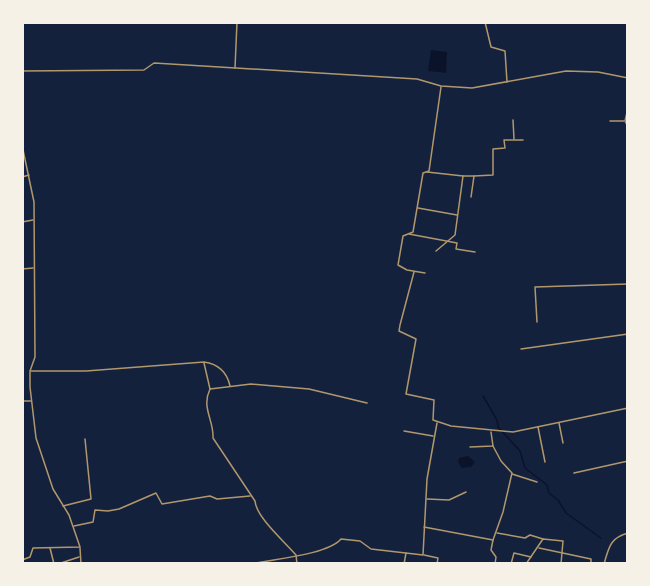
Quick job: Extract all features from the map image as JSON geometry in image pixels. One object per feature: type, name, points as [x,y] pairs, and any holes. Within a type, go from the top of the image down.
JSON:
[{"type":"street","points":[[234,69],[237,22]]},
{"type":"street","points":[[485,22],[491,47],[505,51],[507,83]]},
{"type":"street","points":[[22,70],[144,70],[154,63],[417,80],[441,86],[472,88],[566,71],[598,72],[627,78]]},
{"type":"street","points":[[425,273],[414,272],[398,265],[403,236],[413,232],[423,173],[429,169],[441,86]]},
{"type":"street","points":[[627,108],[625,121],[627,127]]},
{"type":"street","points":[[513,120],[514,140]]},
{"type":"street","points":[[610,121],[625,121]]},
{"type":"street","points":[[426,172],[463,176],[493,175],[493,149],[504,148],[504,140],[523,140]]},
{"type":"street","points":[[22,145],[30,175],[35,220],[35,357],[30,371],[36,438],[53,489],[73,526],[80,547],[81,564]]},
{"type":"street","points":[[22,177],[30,175]]},
{"type":"street","points":[[436,251],[455,235],[463,176]]},
{"type":"street","points":[[471,197],[474,176]]},
{"type":"street","points":[[417,208],[458,215]]},
{"type":"street","points":[[22,222],[35,220]]},
{"type":"street","points":[[408,233],[457,243],[456,249],[475,252]]},
{"type":"street","points":[[22,269],[34,268]]},
{"type":"street","points":[[414,272],[399,331],[416,339],[406,394],[434,400],[433,420],[506,432],[627,408]]},
{"type":"street","points":[[537,322],[535,287],[627,284]]},
{"type":"street","points":[[521,349],[627,334]]},
{"type":"street","points":[[30,371],[86,372],[204,362],[218,367],[227,374],[230,386]]},
{"type":"street","points":[[204,362],[210,388],[206,397],[206,417],[214,428],[213,438],[252,496],[265,521],[296,555],[297,564]]},
{"type":"street","points":[[210,388],[251,384],[309,389],[367,402]]},
{"type":"street","points":[[22,401],[32,401]]},
{"type":"street","points":[[423,555],[426,498],[437,422]]},
{"type":"street","points":[[559,422],[563,443]]},
{"type":"street","points":[[538,426],[545,462]]},
{"type":"street","points":[[404,431],[434,436]]},
{"type":"street","points":[[491,431],[493,446],[501,461],[512,473],[537,482]]},
{"type":"street","points":[[63,506],[91,499],[85,439]]},
{"type":"street","points":[[470,447],[493,446]]},
{"type":"street","points":[[574,474],[627,461]]},
{"type":"street","points":[[495,564],[496,557],[491,550],[512,473]]},
{"type":"street","points":[[426,498],[449,500],[466,492]]},
{"type":"street","points":[[73,526],[93,522],[95,510],[108,511],[119,508],[156,493],[164,504],[205,496],[217,499],[252,496]]},
{"type":"street","points":[[424,527],[493,540]]},
{"type":"street","points":[[496,533],[525,538],[530,535],[563,541],[561,564]]},
{"type":"street","points":[[604,564],[610,543],[616,536],[627,533]]},
{"type":"street","points":[[251,564],[322,549],[337,544],[341,539],[360,541],[371,549],[438,558],[438,564]]},
{"type":"street","points":[[526,564],[543,539]]},
{"type":"street","points":[[22,560],[30,557],[33,548],[80,547]]},
{"type":"street","points":[[50,548],[54,564]]},
{"type":"street","points":[[538,548],[591,559],[591,564]]},
{"type":"street","points":[[404,564],[406,553]]},
{"type":"street","points":[[512,564],[514,553],[531,557]]},
{"type":"street","points":[[58,564],[79,556]]},
{"type":"water","points":[[431,50],[447,52],[446,73],[428,71]]},
{"type":"water","points":[[468,456],[475,462],[471,467],[462,468],[458,462],[459,458]]},
{"type":"waterway","points":[[483,396],[497,420],[498,427],[520,451],[525,468],[547,485],[549,493],[558,500],[566,513],[601,538]]}]
